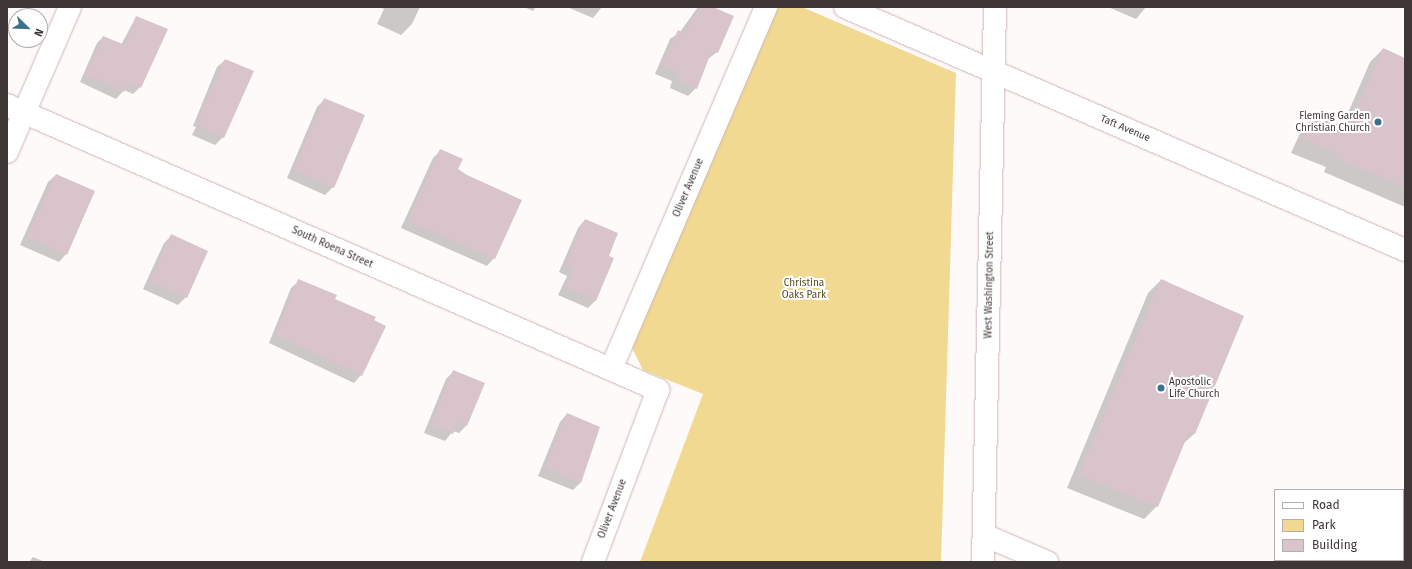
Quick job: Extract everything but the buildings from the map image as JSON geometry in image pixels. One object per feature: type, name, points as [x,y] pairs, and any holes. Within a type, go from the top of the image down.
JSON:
[{"type":"street","points":[[7,152],[15,109],[70,7]]},
{"type":"street","name":"Oliver Avenue","points":[[611,369],[766,7]]},
{"type":"street","name":"Taft Avenue","points":[[845,7],[1405,250]]},
{"type":"street","name":"West Washington Street","points":[[983,562],[995,7]]},
{"type":"street","name":"South Roena Street","points":[[15,109],[658,390]]},
{"type":"street","name":"Oliver Avenue","points":[[593,562],[658,390]]},
{"type":"street","points":[[984,535],[1047,562]]},
{"type":"green space","name":"Christina Oaks Park","points":[[766,7],[802,7],[956,73],[941,562],[640,562],[703,394],[643,370],[626,336]]},
{"type":"place","name":"Fleming Garden Christian Church","points":[[1378,122]]},
{"type":"place","name":"Apostolic Life Church","points":[[1161,388]]}]
